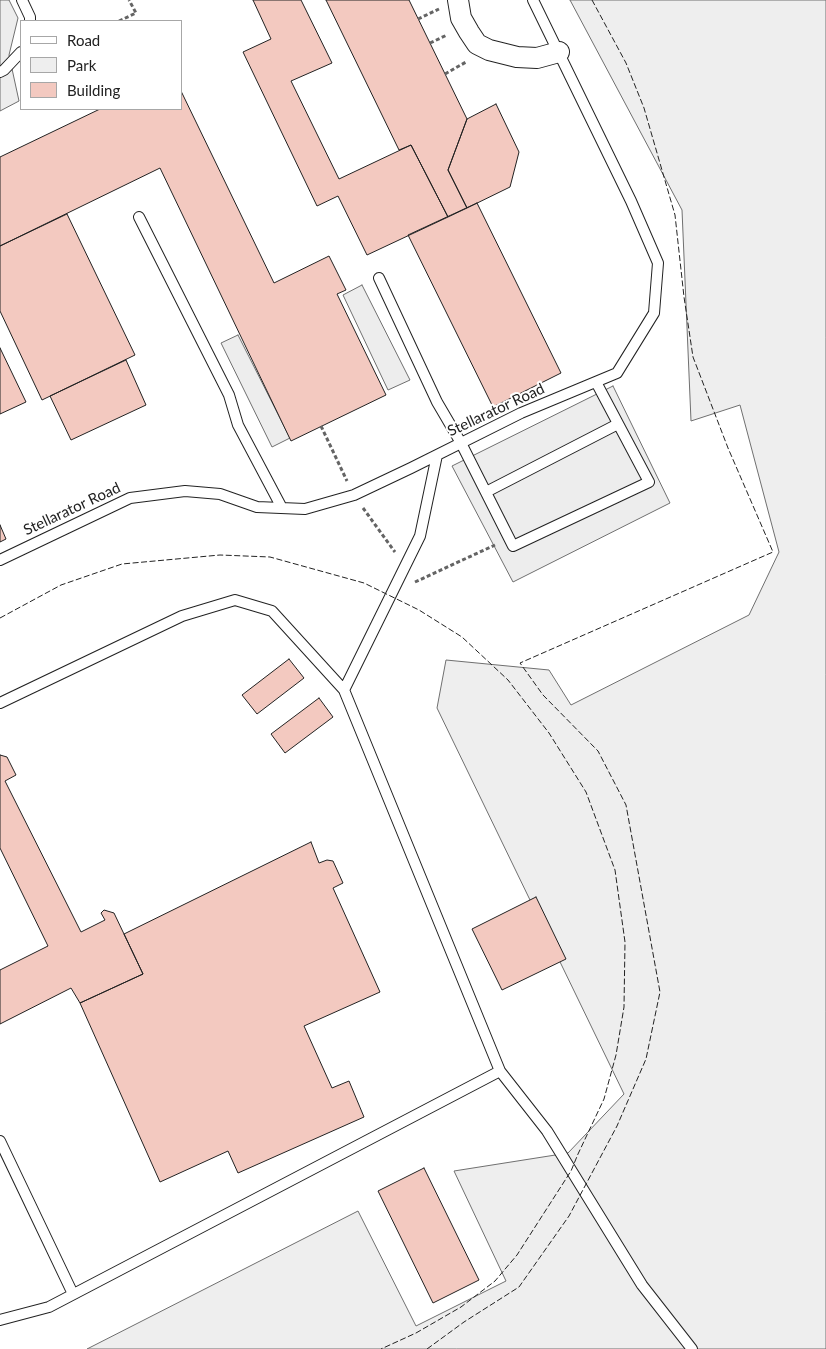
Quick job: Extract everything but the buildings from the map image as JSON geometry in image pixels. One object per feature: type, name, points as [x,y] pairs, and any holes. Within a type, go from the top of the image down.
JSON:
[{"type":"street","points":[[450,4],[477,44],[489,50],[517,57],[537,58],[559,52]]},
{"type":"lane","points":[[22,0],[30,20]]},
{"type":"lane","name":"Stellarator Road","points":[[0,560],[130,498],[185,491],[220,494],[257,507],[305,509],[354,494],[521,413],[617,373],[654,313],[658,263],[631,201],[533,0]]},
{"type":"lane","points":[[0,72],[20,53]]},
{"type":"lane","points":[[139,217],[229,395],[238,425],[282,508]]},
{"type":"lane","points":[[379,278],[437,402],[461,443],[514,546],[649,482],[596,382]]},
{"type":"lane","points":[[486,492],[618,424]]},
{"type":"lane","points":[[344,690],[420,536],[437,455]]},
{"type":"lane","points":[[0,703],[182,616],[235,600],[272,611],[344,690],[500,1071],[547,1131],[642,1285],[692,1349]]},
{"type":"lane","points":[[0,1320],[49,1307],[500,1071]]},
{"type":"lane","points":[[0,1140],[73,1294]]},
{"type":"path","points":[[126,20],[136,13],[129,0]]},
{"type":"path","points":[[418,19],[450,4]]},
{"type":"path","points":[[430,43],[454,32]]},
{"type":"path","points":[[445,74],[468,60]]},
{"type":"path","points":[[321,426],[354,494],[406,566],[415,582],[493,544],[514,546]]},
{"type":"green space","points":[[570,0],[826,0],[826,1349],[87,1349],[358,1211],[416,1326],[506,1281],[454,1171],[568,1153],[624,1094],[437,708],[446,660],[549,670],[571,705],[749,615],[779,552],[740,405],[691,421],[682,210]]},
{"type":"shaded area","points":[[0,0],[9,0],[18,18],[9,55],[19,101],[0,111]]},
{"type":"shaded area","points":[[362,285],[410,380],[388,390],[343,295]]},
{"type":"shaded area","points":[[238,335],[290,438],[272,447],[221,343]]},
{"type":"shaded area","points":[[613,386],[670,503],[513,582],[452,466]]},
{"type":"fence","points":[[427,1349],[464,1322],[519,1287],[569,1216],[617,1126],[646,1059],[660,992],[626,805],[598,751],[543,695],[520,663],[773,552],[728,448],[693,357],[675,215],[644,108],[626,63],[592,0]]},
{"type":"fence","points":[[0,618],[61,585],[122,564],[220,555],[270,557],[364,583],[419,610],[462,637],[508,680],[549,733],[586,792],[615,870],[625,942],[624,1007],[616,1055],[604,1099],[571,1171],[517,1255],[495,1281],[461,1307],[416,1333],[381,1349]]}]
